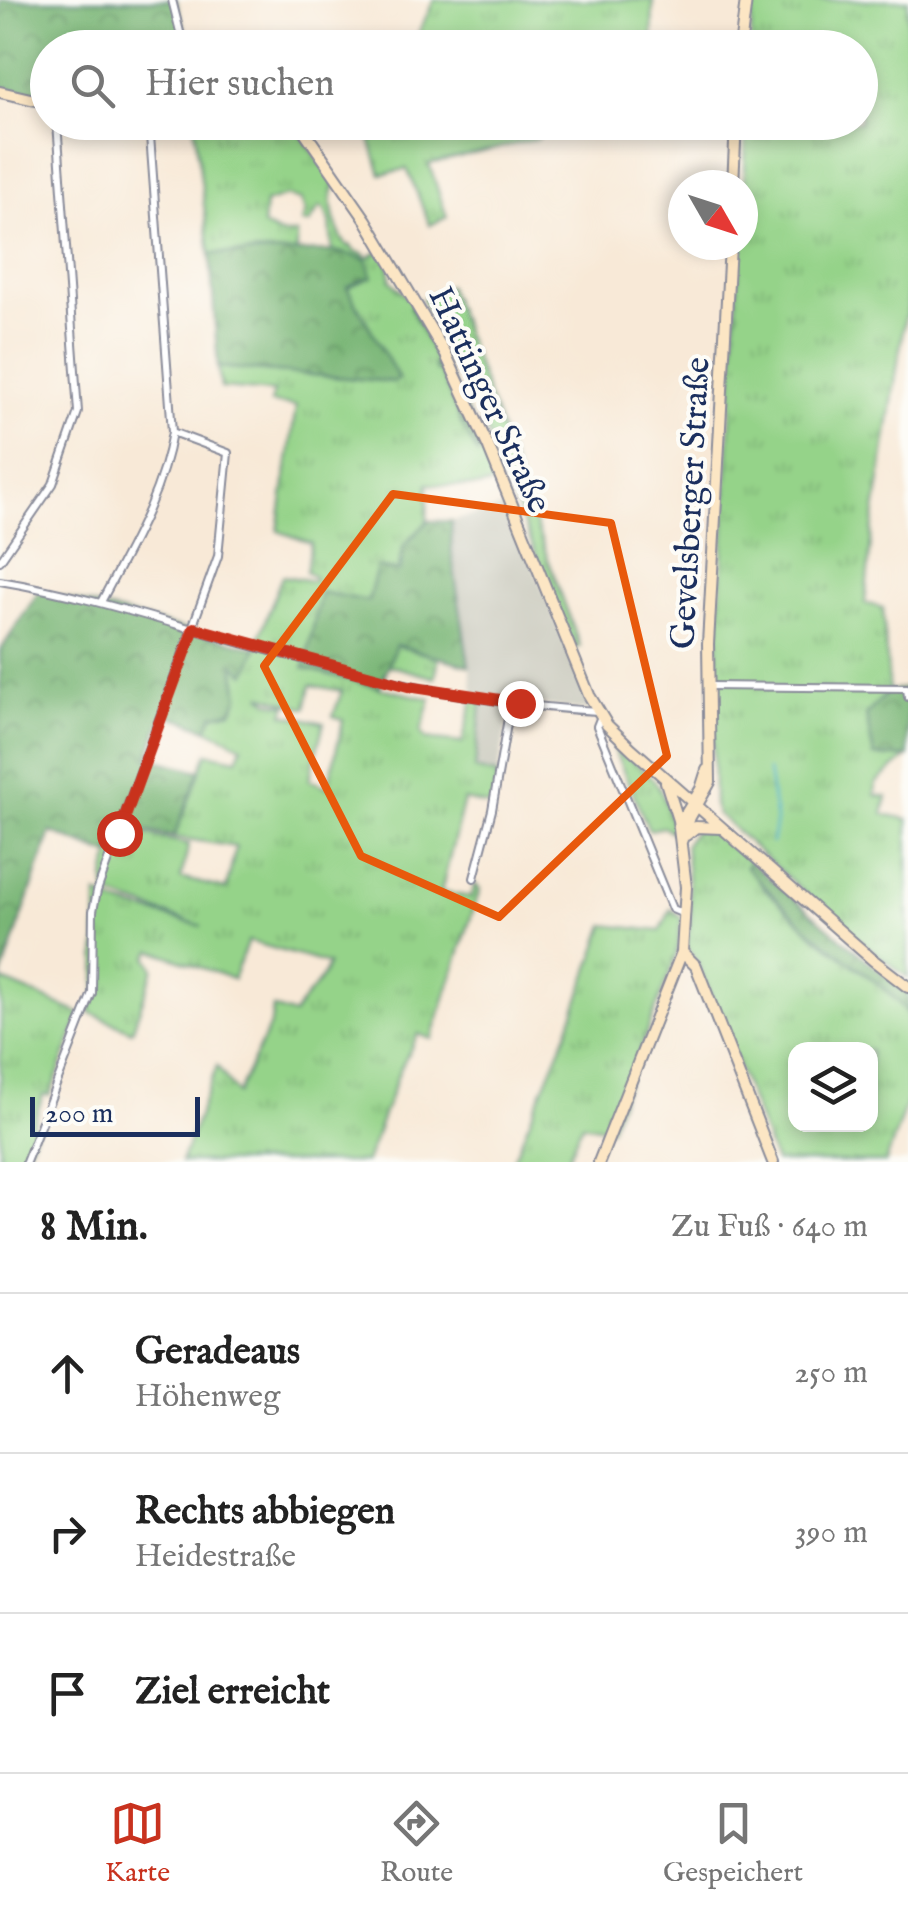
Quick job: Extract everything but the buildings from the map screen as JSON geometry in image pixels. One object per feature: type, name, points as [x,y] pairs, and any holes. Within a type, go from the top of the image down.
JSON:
[{"type":"main road","points":[[742,30],[746,0]]},
{"type":"main road","points":[[0,92],[30,99]]},
{"type":"main road","name":"Hattinger Straße","points":[[310,140],[374,232],[446,354],[599,714],[720,826],[908,986]]},
{"type":"main road","points":[[734,170],[735,140]]},
{"type":"main road","name":"Gevelsberger Straße","points":[[678,826],[707,783],[709,763],[708,686],[729,260]]},
{"type":"main road","points":[[668,780],[693,788],[707,783],[712,812],[720,826],[696,826],[681,846]]},
{"type":"main road","name":"Gevelsberger Straße","points":[[599,1162],[682,952],[686,915],[681,846],[668,780]]},
{"type":"main road","name":"Gevelsberger Straße","points":[[681,846],[694,803]]},
{"type":"main road","points":[[682,952],[696,966],[773,1162]]},
{"type":"street","points":[[172,0],[180,30]]},
{"type":"street","points":[[0,561],[53,484],[78,412],[58,140]]},
{"type":"street","points":[[101,602],[153,502],[172,432],[150,140]]},
{"type":"street","points":[[26,1162],[92,993],[93,911],[98,891],[218,556],[228,453],[172,432]]},
{"type":"street","points":[[0,581],[101,602],[408,686],[599,714]]},
{"type":"street","points":[[708,686],[907,688],[908,697]]},
{"type":"street","points":[[474,878],[492,810],[511,701]]},
{"type":"street","name":"Hattinger Straße","points":[[599,714],[598,726],[672,908],[686,915]]},
{"type":"highlighted area","points":[[393,494],[611,523],[667,756],[499,917],[361,856],[264,666]]},
{"type":"shaded area","points":[[509,506],[592,711],[511,701],[498,775],[475,770],[482,698],[474,696],[452,556],[451,521]]},
{"type":"green space","points":[[0,0],[176,0],[185,30],[30,30],[30,93],[0,87]]},
{"type":"green space","points":[[434,0],[653,0],[652,30],[420,30]]},
{"type":"green space","points":[[753,0],[776,4],[779,0],[908,0],[908,316],[872,532],[865,603],[883,608],[889,691],[866,715],[874,756],[907,757],[876,783],[875,795],[887,797],[883,814],[908,819],[908,978],[787,877],[717,813],[714,805],[713,735],[739,260],[758,260],[758,170],[745,170],[746,140],[878,140],[878,30],[751,30]]},
{"type":"green space","points":[[196,140],[305,140],[336,184],[332,207],[343,240],[367,258],[381,250],[389,264],[391,281],[414,304],[410,307],[438,363],[434,366],[440,370],[462,425],[487,451],[500,483],[476,487],[428,484],[427,525],[412,536],[401,556],[380,688],[431,699],[421,732],[426,739],[462,743],[474,696],[482,697],[475,769],[498,775],[491,806],[464,800],[441,892],[471,897],[475,884],[480,889],[432,1039],[418,1034],[399,1072],[366,1162],[181,1162],[217,1066],[237,1094],[271,1023],[273,1008],[294,1015],[328,964],[248,941],[233,979],[152,950],[148,957],[154,968],[132,1031],[89,1012],[96,996],[97,894],[112,902],[202,926],[108,895],[106,871],[122,829],[189,844],[181,878],[226,889],[236,847],[174,837],[207,753],[237,759],[242,746],[207,729],[213,715],[232,711],[239,697],[234,664],[246,673],[282,576],[314,581],[306,572],[311,543],[278,531],[296,406],[271,403],[273,392],[221,388],[218,367],[394,382],[347,287],[366,259],[332,251],[330,222],[324,209],[320,207],[309,224],[302,223],[305,211],[301,200],[286,196],[265,203],[263,226],[280,234],[297,234],[297,252],[210,254]],"holes":[[[311,685],[342,691],[333,716],[343,720],[328,787],[309,780],[324,723],[284,714],[287,705],[269,702],[261,695],[306,708]]]},
{"type":"green space","points":[[370,140],[534,140],[429,164],[447,217],[430,225],[407,169],[381,174]]},
{"type":"green space","points":[[335,251],[366,259],[372,277],[347,287],[399,379],[395,382],[218,367],[210,254]]},
{"type":"green space","points":[[448,286],[580,646],[574,649],[473,398],[422,299]]},
{"type":"green space","points":[[414,304],[487,451],[478,454],[462,425],[440,371],[434,366],[438,362],[410,307]]},
{"type":"green space","points":[[428,521],[451,521],[452,556],[469,666],[396,645],[380,688],[304,668],[321,592],[368,601],[377,567],[400,571],[403,547]]},
{"type":"green space","points":[[39,591],[257,648],[246,674],[234,665],[239,697],[232,711],[213,715],[207,729],[164,713],[148,758],[200,771],[174,837],[120,826],[109,855],[51,832],[0,982],[0,651]]},
{"type":"green space","points":[[395,645],[439,658],[435,678],[388,665]]},
{"type":"green space","points":[[908,688],[908,757],[874,756],[866,715],[889,691]]},
{"type":"green space","points":[[614,750],[656,783],[673,833],[664,827],[649,830]]},
{"type":"green space","points":[[695,830],[710,831],[750,862],[746,866],[768,892],[818,938],[898,999],[908,1014],[908,1099],[886,1162],[775,1162],[697,961],[687,948],[691,914],[685,844]]},
{"type":"green space","points":[[750,862],[908,994],[908,1014],[877,983],[790,912],[746,867]]},
{"type":"green space","points":[[671,909],[682,918],[676,956],[610,1129],[582,1124],[566,1162],[512,1162],[568,1030],[605,925],[660,931]]},
{"type":"green space","points":[[1,980],[81,1014],[50,1095],[43,1095],[32,1127],[36,1131],[24,1162],[0,1162]]},
{"type":"waterway","points":[[768,771],[776,820],[772,843]]},
{"type":"route","points":[[119,833],[194,628],[408,686],[520,703]]}]
